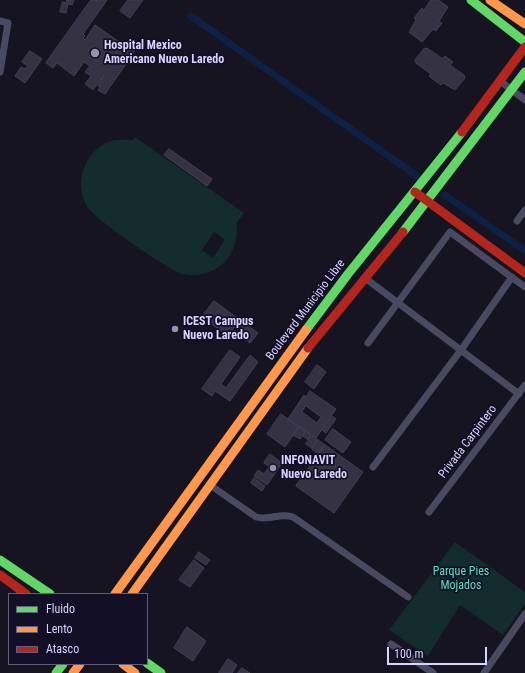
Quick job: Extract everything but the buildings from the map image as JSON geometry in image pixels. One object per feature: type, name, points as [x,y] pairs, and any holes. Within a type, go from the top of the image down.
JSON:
[{"type":"main road","points":[[471,0],[525,42]]},
{"type":"main road","points":[[490,0],[525,24]]},
{"type":"main road","name":"Boulevard Municipio Libre","points":[[116,593],[318,314],[348,274],[415,192],[525,46]]},
{"type":"main road","name":"Boulevard Municipio Libre","points":[[133,593],[328,322],[428,202],[525,72]]},
{"type":"main road","points":[[415,192],[525,273]]},
{"type":"main road","points":[[318,314],[328,322]]},
{"type":"main road","points":[[221,447],[232,454]]},
{"type":"main road","points":[[170,517],[181,525]]},
{"type":"main road","points":[[0,560],[49,593]]},
{"type":"main road","points":[[0,575],[25,593]]},
{"type":"main road","points":[[148,664],[161,673]]},
{"type":"main road","points":[[73,673],[79,665]]},
{"type":"main road","points":[[124,665],[135,673]]},
{"type":"street","points":[[0,21],[8,23],[0,72]]},
{"type":"street","points":[[500,81],[525,100]]},
{"type":"street","points":[[517,221],[524,213]]},
{"type":"street","points":[[368,343],[450,232],[525,287]]},
{"type":"street","points":[[373,467],[461,350],[512,277]]},
{"type":"street","points":[[365,278],[519,394]]},
{"type":"street","name":"Privada Carpintero","points":[[429,512],[525,385]]},
{"type":"street","points":[[210,486],[256,517],[261,518],[286,515],[293,517],[408,596]]},
{"type":"street","points":[[484,673],[525,614]]},
{"type":"street","points":[[391,644],[433,673]]},
{"type":"green space","points":[[135,137],[244,213],[237,224],[237,232],[232,251],[224,263],[216,269],[198,275],[188,275],[175,271],[117,233],[88,208],[84,199],[81,182],[82,173],[90,156],[107,142],[133,140]],"holes":[[[214,232],[225,240],[213,258],[202,250]]]},
{"type":"green space","name":"Parque Pies Mojados","points":[[455,542],[525,592],[525,604],[503,635],[460,605],[428,656],[389,630]]},
{"type":"water","points":[[450,571],[454,571],[456,572],[456,580],[450,581],[447,578],[447,574]]},
{"type":"waterway","points":[[191,16],[417,176]]},
{"type":"waterway","points":[[445,195],[525,251]]},
{"type":"traffic: fast","points":[[471,0],[525,42]]},
{"type":"traffic: fast","points":[[403,232],[525,72]]},
{"type":"traffic: fast","points":[[306,330],[348,274],[462,132]]},
{"type":"traffic: fast","points":[[0,560],[49,593]]},
{"type":"traffic: fast","points":[[148,664],[161,673]]},
{"type":"traffic: fast","points":[[56,673],[62,665]]},
{"type":"traffic: slow","points":[[490,0],[525,24]]},
{"type":"traffic: slow","points":[[116,593],[306,330]]},
{"type":"traffic: slow","points":[[133,593],[308,348]]},
{"type":"traffic: slow","points":[[73,673],[79,665]]},
{"type":"traffic: slow","points":[[124,665],[135,673]]},
{"type":"traffic: jam","points":[[462,132],[525,47]]},
{"type":"traffic: jam","points":[[415,192],[525,273]]},
{"type":"traffic: jam","points":[[308,348],[403,232]]},
{"type":"traffic: jam","points":[[0,575],[25,593]]},
{"type":"place","name":"Hospital Mexico Americano Nuevo Laredo","points":[[95,53]]},
{"type":"place","name":"ICEST Campus Nuevo Laredo","points":[[175,329]]},
{"type":"place","name":"INFONAVIT Nuevo Laredo","points":[[273,468]]}]
